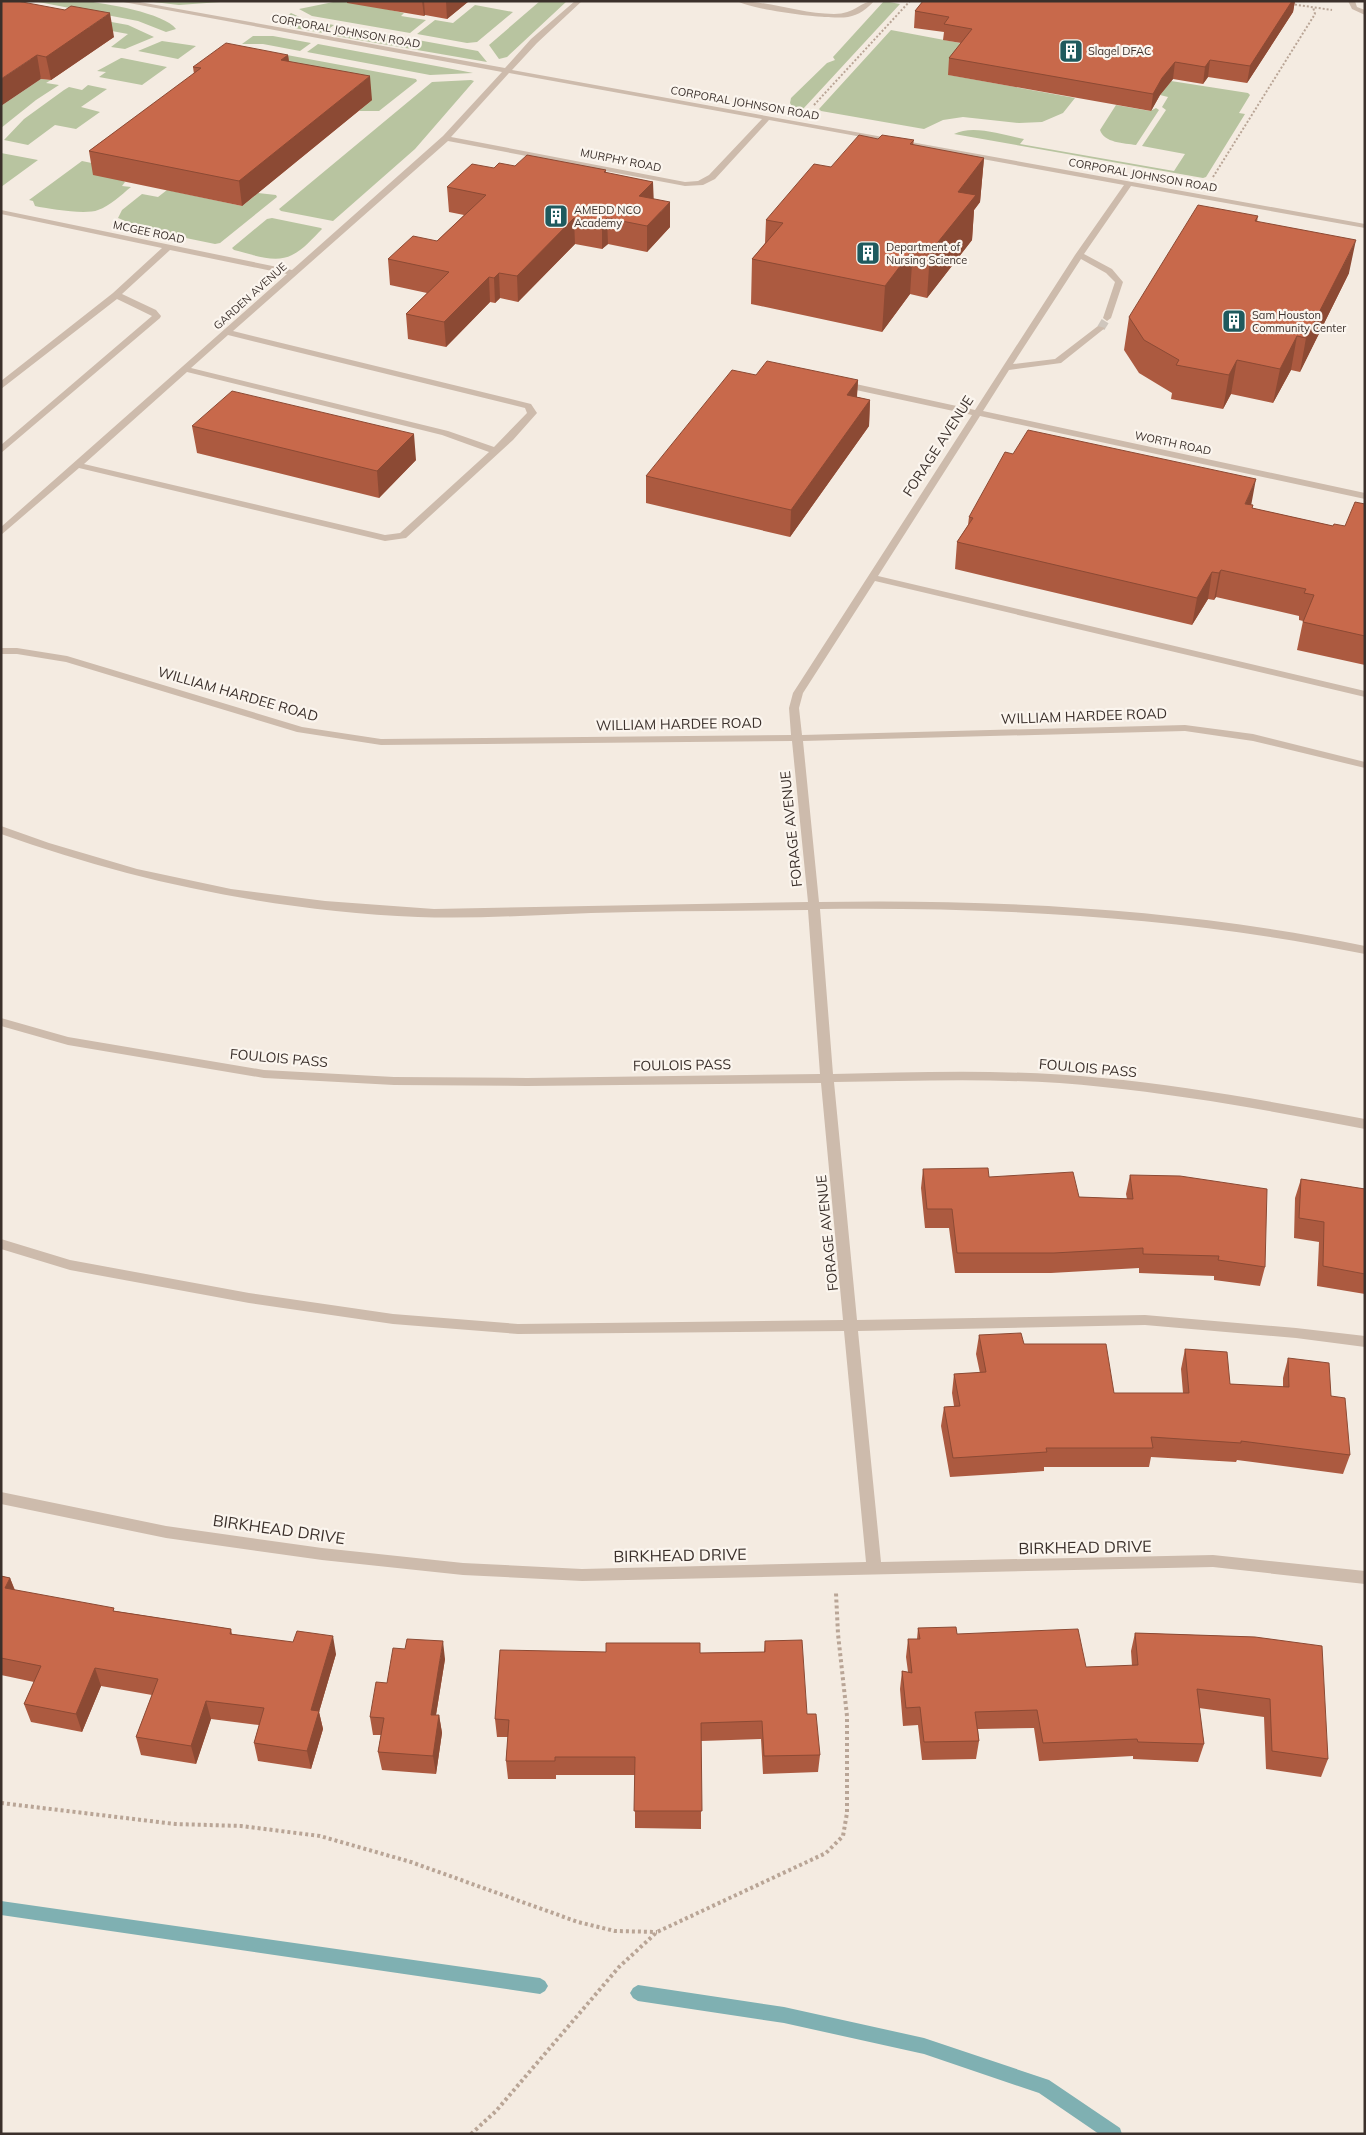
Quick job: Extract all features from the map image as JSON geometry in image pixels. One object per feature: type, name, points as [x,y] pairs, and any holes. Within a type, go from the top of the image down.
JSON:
[{"type":"street","name":"CORPORAL JOHNSON ROAD","points":[[121,1],[1365,226]]},
{"type":"street","name":"GARDEN AVENUE","points":[[1,532],[446,138],[534,41],[579,1]]},
{"type":"street","points":[[740,1],[833,16],[858,12],[871,1]]},
{"type":"street","points":[[1351,1],[1354,8],[1364,13]]},
{"type":"street","name":"MURPHY ROAD","points":[[446,138],[685,184],[700,183],[712,177],[767,118]]},
{"type":"street","name":"FORAGE AVENUE","points":[[874,1569],[827,1078],[814,907],[794,708],[798,692],[1079,255],[1129,184]]},
{"type":"street","name":"MCGEE ROAD","points":[[1,212],[292,274]]},
{"type":"street","points":[[1,386],[116,295],[168,247]]},
{"type":"street","points":[[1079,255],[1109,271],[1120,282],[1107,318]]},
{"type":"street","points":[[1,450],[157,316],[153,312],[116,295]]},
{"type":"street","points":[[1007,368],[1058,361],[1101,328]]},
{"type":"street","points":[[77,465],[385,538],[404,536],[495,451],[532,413],[528,406],[226,332]]},
{"type":"street","points":[[184,369],[445,433],[495,451]]},
{"type":"street","name":"WORTH ROAD","points":[[835,382],[1365,496]]},
{"type":"street","points":[[872,577],[1365,694]]},
{"type":"street","name":"WILLIAM HARDEE ROAD","points":[[1,651],[17,651],[66,659],[301,730],[354,740],[381,742],[798,738],[1185,728],[1212,730],[1244,736],[1365,766]]},
{"type":"street","points":[[1,830],[52,848],[191,885],[262,898],[336,907],[432,913],[570,909],[956,906],[1110,914],[1260,931],[1365,950]]},
{"type":"street","name":"FOULOIS PASS","points":[[1,1022],[68,1041],[264,1074],[394,1081],[508,1082],[988,1076],[1102,1082],[1271,1106],[1365,1124]]},
{"type":"street","points":[[1,1244],[70,1265],[249,1298],[393,1319],[518,1329],[646,1329],[1145,1320],[1296,1333],[1365,1342]]},
{"type":"street","name":"BIRKHEAD DRIVE","points":[[1,1498],[166,1532],[322,1554],[463,1569],[582,1575],[1213,1562],[1365,1578]]},
{"type":"path","points":[[814,105],[910,1]]},
{"type":"path","points":[[1283,3],[1364,13]]},
{"type":"path","points":[[1201,197],[1315,14],[1313,7]]},
{"type":"path","points":[[472,2134],[496,2111],[566,2027],[619,1968],[657,1932],[826,1853],[843,1836],[847,1813],[847,1716],[838,1634],[835,1570]]},
{"type":"path","points":[[1,1802],[175,1824],[241,1826],[320,1836],[411,1862],[578,1922],[616,1931],[657,1932]]},
{"type":"green space","points":[[33,1],[84,1],[105,4],[160,18],[170,23],[176,29],[166,32],[138,21]]},
{"type":"green space","points":[[145,1],[234,1],[179,5]]},
{"type":"green space","points":[[338,1],[349,1],[404,13],[401,16],[426,20],[410,33],[312,16],[299,9]]},
{"type":"green space","points":[[540,1],[567,1],[507,57],[499,59],[489,45]]},
{"type":"green space","points":[[884,1],[900,4],[803,109],[794,109],[790,103],[791,98],[827,63],[835,60],[833,57]]},
{"type":"green space","points":[[1,2],[128,25],[154,37],[125,49],[111,47],[128,34],[74,24]]},
{"type":"green space","points":[[475,5],[513,12],[477,42],[467,43],[417,34],[435,20],[453,23]]},
{"type":"green space","points":[[291,13],[306,20],[334,25],[323,33],[278,23]]},
{"type":"green space","points":[[341,26],[478,51],[487,62],[330,35]]},
{"type":"green space","points":[[891,30],[971,45],[949,75],[1075,98],[1063,113],[1042,122],[1019,123],[963,117],[943,120],[924,129],[821,111],[819,109]]},
{"type":"green space","points":[[253,36],[273,36],[311,43],[300,51],[263,44],[242,44]]},
{"type":"green space","points":[[162,41],[196,46],[178,59],[138,51]]},
{"type":"green space","points":[[318,44],[473,73],[430,75],[307,52]]},
{"type":"green space","points":[[260,50],[416,79],[417,81],[379,111],[359,111],[371,100]]},
{"type":"green space","points":[[121,58],[167,67],[142,85],[99,77],[106,72],[97,71]]},
{"type":"green space","points":[[41,79],[51,80],[46,83],[59,85],[36,100],[1,128],[1,106]]},
{"type":"green space","points":[[474,81],[415,149],[333,221],[281,211],[279,209],[432,82]]},
{"type":"green space","points":[[1171,81],[1248,93],[1250,95],[1239,113],[1245,114],[1206,177],[954,134],[970,130],[988,131],[1024,139],[1020,144],[1174,171],[1185,154],[1142,146],[1166,110],[1162,107],[1168,97],[1160,95]]},
{"type":"green space","points":[[88,85],[107,89],[81,107],[100,112],[76,129],[55,125],[28,145],[4,140],[24,119],[64,90],[69,87],[82,90]]},
{"type":"green space","points":[[1116,105],[1150,111],[1156,108],[1159,110],[1136,145],[1110,140],[1100,130]]},
{"type":"green space","points":[[1,153],[38,160],[1,187]]},
{"type":"green space","points":[[82,161],[106,166],[125,182],[122,186],[131,187],[107,206],[85,212],[35,206],[33,201],[29,200]]},
{"type":"green space","points":[[167,190],[242,206],[258,193],[276,195],[277,197],[220,243],[215,244],[147,230],[118,218],[122,210],[142,194],[158,197]]},
{"type":"green space","points":[[272,218],[322,229],[308,244],[285,258],[263,257],[232,248],[267,219]]},
{"type":"building","points":[[1,1],[17,1],[65,10],[71,6],[110,13],[46,57],[37,55],[1,79]]},
{"type":"building","points":[[923,1],[1292,1],[1250,66],[1210,60],[1205,67],[1175,62],[1162,78],[1153,94],[949,58],[972,29],[944,24],[949,17],[915,11]]},
{"type":"building","points":[[226,43],[288,55],[281,60],[370,76],[239,181],[89,151],[201,68],[193,67]]},
{"type":"building","points":[[859,135],[878,139],[882,135],[914,140],[910,144],[984,158],[958,192],[976,195],[930,252],[913,249],[885,286],[752,259],[783,223],[766,220],[814,164],[831,167]]},
{"type":"building","points":[[527,155],[606,170],[604,172],[653,182],[639,196],[670,202],[647,226],[607,218],[602,224],[574,218],[517,276],[499,273],[494,278],[489,277],[444,322],[406,314],[449,272],[388,259],[413,236],[437,241],[486,195],[447,187],[472,164],[494,168],[499,163],[515,166]]},
{"type":"building","name":"Sam Houston Community Center","points":[[1198,205],[1258,216],[1255,221],[1356,240],[1306,338],[1297,336],[1280,369],[1237,360],[1229,375],[1176,365],[1179,360],[1144,340],[1129,317]]},
{"type":"building","points":[[767,361],[858,380],[847,395],[870,400],[791,510],[646,476],[732,370],[756,375]]},
{"type":"building","points":[[232,391],[414,434],[377,471],[192,426]]},
{"type":"building","points":[[1028,430],[1256,479],[1245,504],[1253,505],[1252,508],[1333,526],[1334,524],[1345,526],[1355,502],[1365,504],[1365,636],[1303,622],[1314,595],[1304,593],[1306,589],[1221,570],[1219,573],[1212,572],[1197,598],[957,542],[973,518],[969,517],[1005,452],[1013,454]]},
{"type":"building","points":[[988,1168],[989,1177],[1073,1172],[1079,1197],[1133,1199],[1130,1175],[1180,1176],[1267,1189],[1265,1267],[1218,1260],[1219,1256],[1143,1254],[1143,1248],[1054,1253],[957,1253],[952,1209],[927,1209],[923,1169]]},
{"type":"building","points":[[1301,1179],[1365,1189],[1365,1274],[1323,1266],[1324,1222],[1299,1218]]},
{"type":"building","points":[[1021,1333],[1024,1344],[1106,1344],[1114,1393],[1189,1393],[1185,1349],[1227,1352],[1230,1384],[1289,1387],[1288,1358],[1329,1363],[1331,1396],[1345,1398],[1350,1455],[1241,1441],[1241,1443],[1151,1437],[1153,1448],[1046,1448],[1047,1452],[953,1458],[944,1407],[960,1406],[954,1374],[986,1372],[979,1335]]},
{"type":"building","points":[[1,1576],[10,1578],[5,1588],[114,1608],[113,1611],[231,1629],[230,1634],[293,1642],[297,1631],[333,1636],[311,1710],[319,1711],[307,1751],[254,1743],[264,1708],[206,1701],[191,1746],[136,1737],[158,1679],[95,1668],[76,1714],[24,1704],[41,1666],[1,1658]]},
{"type":"building","points":[[956,1627],[957,1634],[1078,1629],[1086,1667],[1138,1665],[1135,1633],[1255,1637],[1322,1646],[1328,1759],[1272,1751],[1270,1699],[1197,1689],[1204,1744],[1138,1742],[1137,1739],[1043,1743],[1037,1710],[975,1712],[979,1741],[924,1742],[920,1707],[906,1708],[902,1671],[912,1673],[908,1639],[920,1639],[918,1628]]},
{"type":"building","points":[[407,1639],[443,1641],[431,1715],[439,1715],[433,1756],[378,1752],[384,1718],[370,1717],[376,1682],[387,1683],[393,1648],[405,1649]]},
{"type":"building","points":[[802,1640],[807,1714],[816,1714],[820,1755],[764,1756],[762,1721],[701,1723],[702,1811],[634,1811],[635,1757],[555,1757],[555,1761],[506,1761],[509,1720],[495,1719],[500,1650],[606,1652],[606,1643],[700,1643],[700,1653],[765,1652],[765,1641]]},
{"type":"waterway","points":[[1,1908],[540,1986]]},
{"type":"waterway","points":[[638,1993],[784,2015],[924,2046],[1043,2086],[1114,2134]]},
{"type":"tunnel","points":[[1101,328],[1107,318]]},
{"type":"place","name":"Slagel DFAC","points":[[1071,51]]},
{"type":"place","name":"AMEDD NCO Academy","points":[[556,216]]},
{"type":"place","name":"Department of Nursing Science","points":[[868,253]]},
{"type":"place","name":"Sam Houston Community Center","points":[[1234,321]]}]
